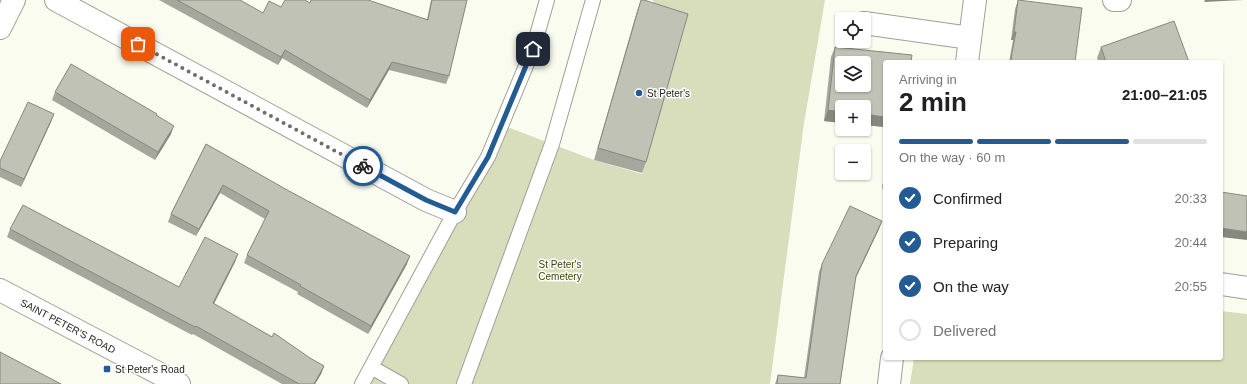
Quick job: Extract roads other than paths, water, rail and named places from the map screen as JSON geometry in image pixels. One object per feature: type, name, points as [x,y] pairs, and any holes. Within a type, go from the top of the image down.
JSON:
[{"type":"street","points":[[0,28],[14,0]]},
{"type":"street","points":[[56,0],[418,196],[455,212]]},
{"type":"street","points":[[967,60],[975,0]]},
{"type":"street","points":[[1114,0],[1120,0]]},
{"type":"street","points":[[871,24],[970,38]]},
{"type":"street","points":[[1223,284],[1247,288]]},
{"type":"street","name":"SAINT PETER'S ROAD","points":[[0,290],[179,384]]},
{"type":"street","points":[[889,384],[892,360]]},
{"type":"lane","points":[[362,384],[455,212],[488,157],[533,49],[547,0]]},
{"type":"lane","points":[[464,384],[552,144],[593,0]]},
{"type":"lane","points":[[378,371],[401,384]]},
{"type":"place","name":"St Peter's","points":[[639,93]]},
{"type":"place","name":"St Peter's Road","points":[[107,369]]},
{"type":"park label","name":"St Peter's Cemetery","points":[[560,270]]}]
